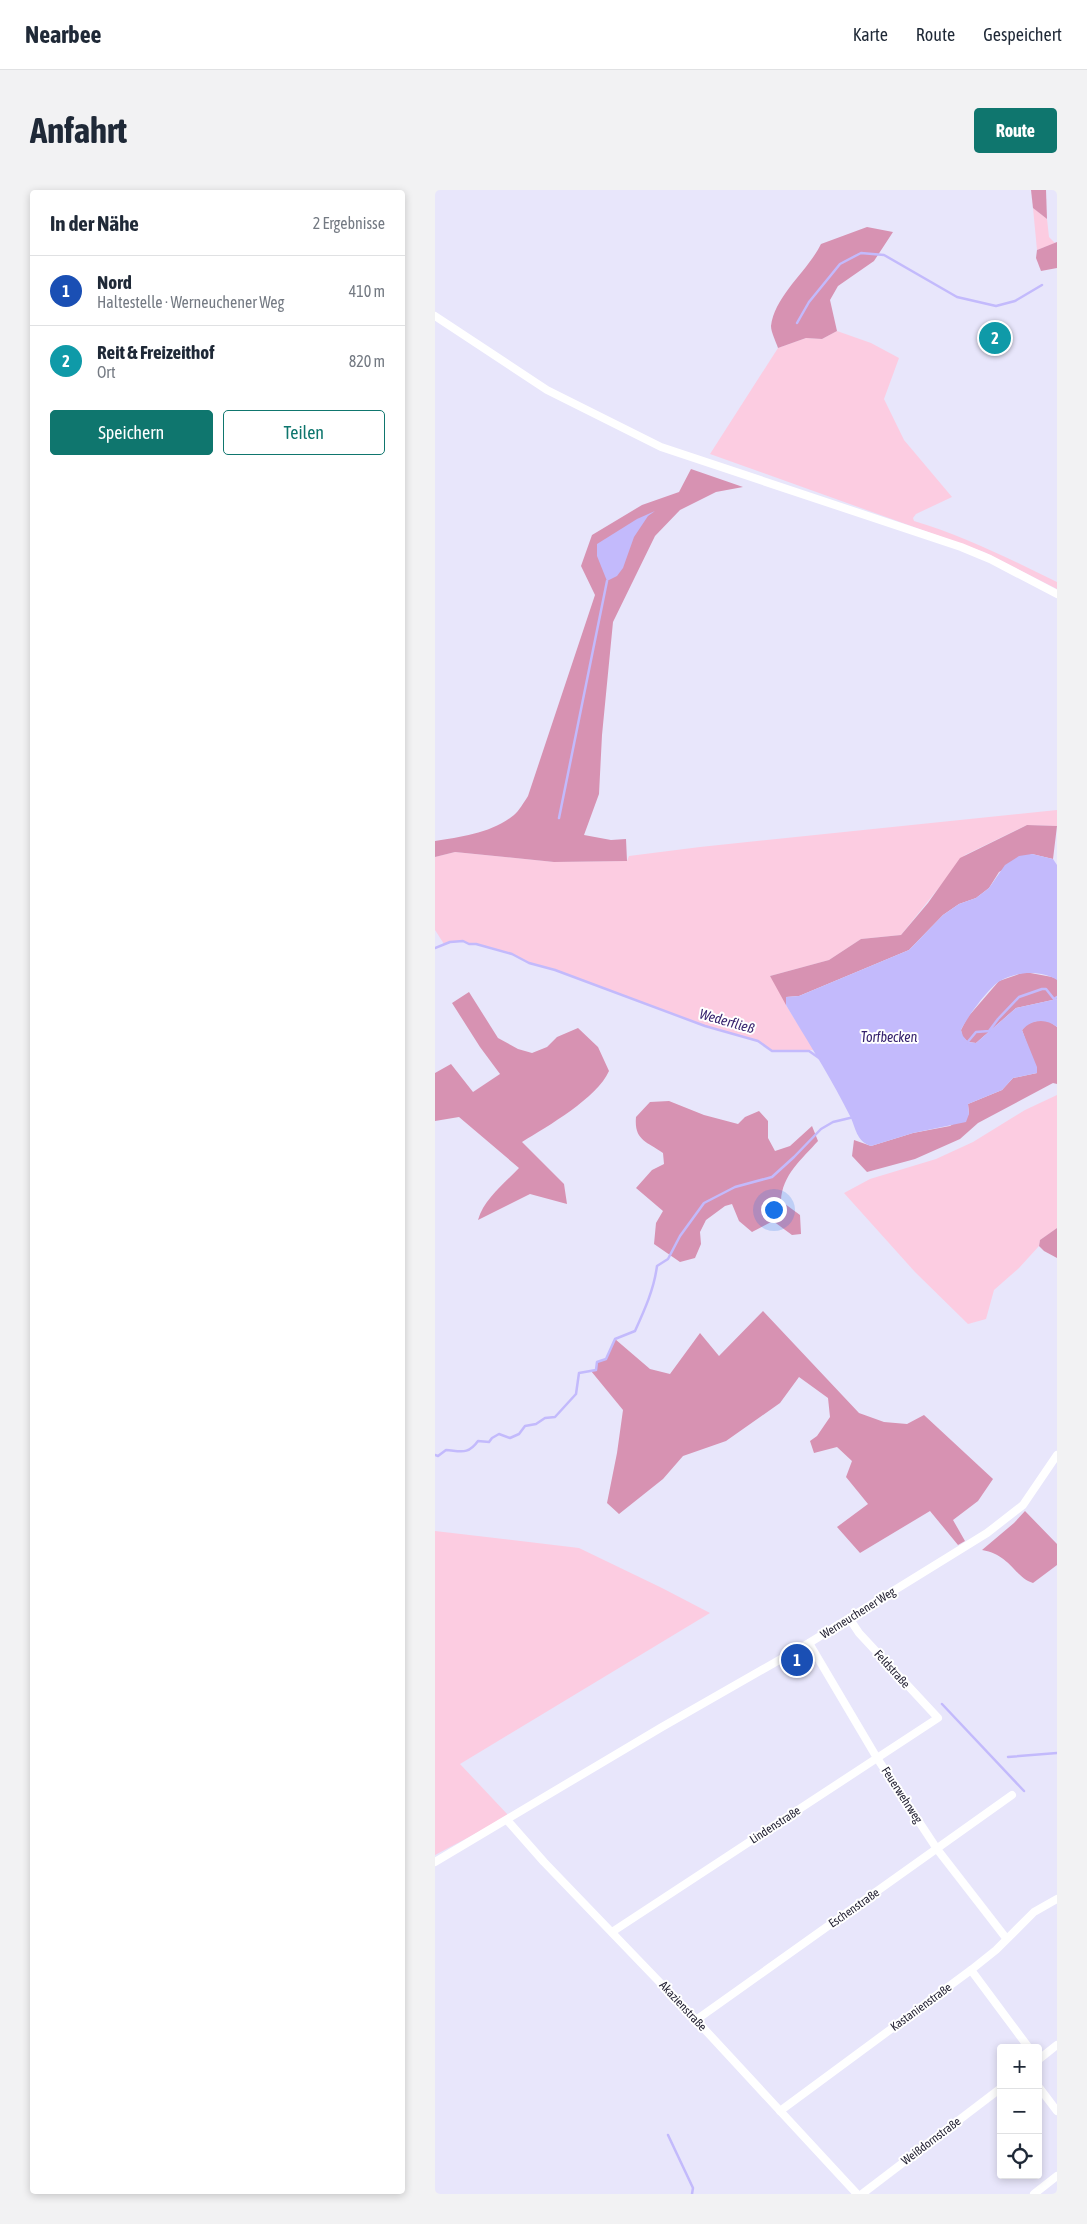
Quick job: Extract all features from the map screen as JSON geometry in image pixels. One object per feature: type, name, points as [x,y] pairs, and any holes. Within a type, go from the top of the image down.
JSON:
[{"type":"street","points":[[435,316],[547,390],[661,447],[961,547],[990,559],[1057,594]]},
{"type":"street","name":"Werneuchener Weg","points":[[435,1862],[661,1727],[809,1643],[1002,1522],[1028,1499],[1057,1455]]},
{"type":"street","name":"Feldstraße","points":[[849,1618],[866,1641],[938,1718]]},
{"type":"street","name":"Feuerwehrweg","points":[[809,1643],[877,1758],[937,1849],[1006,1938]]},
{"type":"street","name":"Lindenstraße","points":[[613,1932],[938,1718]]},
{"type":"street","name":"Eschenstraße","points":[[696,2020],[1012,1795]]},
{"type":"street","name":"Akazienstraße","points":[[507,1820],[544,1862],[696,2020],[857,2194]]},
{"type":"street","name":"Kastanienstraße","points":[[780,2111],[971,1970],[1034,1912],[1057,1899]]},
{"type":"street","points":[[971,1970],[1026,2044]]},
{"type":"street","points":[[1042,2057],[1057,2045]]},
{"type":"street","name":"Weißdornstraße","points":[[862,2194],[1000,2089]]},
{"type":"street","points":[[1040,2089],[1057,2112]]},
{"type":"street","points":[[1034,2194],[1057,2176]]},
{"type":"shaded area","points":[[1031,190],[1046,190],[1047,219],[1033,208]]},
{"type":"shaded area","points":[[1033,208],[1047,219],[1049,237],[1055,243],[1037,250]]},
{"type":"shaded area","points":[[867,227],[893,232],[874,261],[838,286],[830,300],[837,331],[822,339],[806,338],[778,348],[771,328],[774,315],[785,294],[821,244]]},
{"type":"shaded area","points":[[1057,242],[1057,268],[1041,271],[1036,258],[1037,250]]},
{"type":"shaded area","points":[[837,331],[871,343],[899,358],[884,399],[904,440],[952,497],[916,514],[913,518],[914,521],[969,541],[1022,565],[1057,582],[1057,589],[984,552],[710,454],[778,348],[806,338],[822,339]]},
{"type":"shaded area","points":[[691,469],[743,487],[716,492],[680,510],[655,536],[613,622],[602,735],[599,794],[584,835],[611,840],[626,839],[627,861],[554,862],[455,852],[435,857],[435,841],[476,833],[496,826],[516,813],[528,796],[595,595],[581,566],[592,535],[642,505],[679,492]]},
{"type":"shaded area","points":[[1057,810],[1057,826],[1027,825],[965,855],[901,935],[861,939],[829,960],[770,976],[786,997],[786,1005],[814,1050],[772,1051],[758,1041],[705,1026],[555,970],[529,963],[512,954],[463,941],[444,944],[435,930],[435,857],[455,852],[554,862],[627,861],[629,856],[700,847]]},
{"type":"shaded area","points":[[1027,825],[1057,826],[1053,859],[1032,854],[999,872],[989,888],[976,898],[959,904],[943,915],[909,950],[799,996],[786,997],[786,1005],[770,976],[829,960],[861,939],[901,935],[928,903],[960,858]]},
{"type":"shaded area","points":[[1025,972],[1057,979],[1057,999],[1016,1008],[976,1043],[968,1042],[962,1036],[961,1030],[967,1018],[999,981]]},
{"type":"shaded area","points":[[469,992],[498,1038],[518,1049],[532,1053],[547,1047],[557,1037],[578,1028],[598,1047],[609,1071],[603,1081],[571,1111],[522,1142],[564,1184],[567,1204],[530,1194],[478,1220],[485,1205],[519,1168],[459,1117],[435,1121],[435,1073],[451,1064],[473,1092],[500,1074],[452,1003]]},
{"type":"shaded area","points":[[1049,1021],[1057,1027],[1057,1084],[1053,1083],[978,1123],[960,1139],[915,1159],[867,1172],[852,1156],[854,1140],[871,1146],[913,1133],[950,1126],[969,1114],[968,1104],[1002,1090],[1013,1078],[1037,1073],[1022,1030],[1028,1023]]},
{"type":"shaded area","points":[[1057,1095],[1057,1228],[1040,1240],[1039,1246],[1019,1268],[994,1290],[986,1319],[968,1324],[915,1272],[844,1193],[870,1179],[936,1159],[973,1142],[1025,1110]]},
{"type":"shaded area","points":[[669,1101],[704,1115],[738,1124],[745,1117],[759,1111],[768,1121],[768,1138],[775,1151],[790,1146],[812,1126],[818,1141],[789,1175],[782,1192],[781,1201],[800,1215],[801,1234],[792,1235],[773,1221],[752,1232],[739,1221],[732,1204],[725,1206],[706,1220],[700,1232],[701,1244],[695,1258],[680,1262],[654,1244],[656,1223],[663,1211],[636,1188],[652,1170],[664,1164],[663,1153],[639,1135],[636,1117],[650,1102]]},
{"type":"shaded area","points":[[1057,1228],[1057,1258],[1039,1246],[1040,1240]]},
{"type":"shaded area","points":[[763,1311],[859,1413],[884,1422],[907,1424],[924,1415],[993,1479],[978,1501],[953,1520],[965,1541],[958,1545],[930,1511],[860,1553],[837,1527],[868,1504],[846,1477],[852,1461],[837,1447],[814,1453],[810,1441],[817,1436],[830,1417],[828,1398],[799,1377],[780,1403],[726,1441],[683,1456],[663,1479],[619,1514],[607,1503],[623,1410],[591,1371],[596,1370],[597,1362],[606,1359],[615,1339],[650,1369],[670,1374],[700,1333],[719,1356]]},
{"type":"shaded area","points":[[1025,1511],[1057,1544],[1057,1565],[1033,1583],[1000,1557],[982,1550]]},
{"type":"shaded area","points":[[435,1531],[579,1548],[710,1613],[460,1764],[509,1816],[435,1855]]},
{"type":"water","points":[[655,511],[648,516],[634,537],[623,568],[617,576],[607,581],[597,556],[597,544],[637,519]]},
{"type":"water","name":"Torfbecken","points":[[1032,854],[1053,859],[1057,865],[1057,980],[1037,973],[1029,973],[1014,975],[1000,981],[995,984],[978,1004],[961,1030],[968,1042],[976,1043],[1016,1008],[1057,999],[1057,1027],[1048,1022],[1039,1021],[1026,1026],[1022,1030],[1037,1067],[1037,1073],[1013,1078],[1002,1090],[968,1104],[969,1114],[966,1122],[913,1133],[871,1146],[866,1144],[857,1134],[835,1088],[786,1005],[786,997],[799,996],[909,950],[943,915],[959,904],[976,898],[989,888],[1005,865],[1019,856]]},
{"type":"waterway","points":[[797,323],[809,302],[840,264],[861,253],[884,255],[957,297],[996,306],[1015,301],[1042,285]]},
{"type":"waterway","points":[[559,818],[607,581]]},
{"type":"waterway","name":"Wederfließ","points":[[435,948],[450,942],[463,941],[512,954],[529,963],[555,970],[705,1026],[758,1041],[772,1051],[809,1051],[819,1058]]},
{"type":"waterway","name":"Wederfließ","points":[[966,1044],[976,1032],[989,1031],[1019,997],[1042,989],[1046,989],[1054,999],[1057,997]]},
{"type":"waterway","points":[[435,1455],[438,1456],[446,1450],[467,1450],[478,1441],[489,1442],[499,1434],[510,1438],[519,1434],[525,1426],[536,1424],[545,1418],[555,1417],[576,1394],[579,1373],[596,1370],[597,1362],[606,1359],[615,1339],[635,1331],[646,1307],[657,1266],[668,1259],[680,1236],[704,1203],[735,1187],[772,1177],[821,1129],[833,1122],[854,1117]]},
{"type":"waterway","points":[[942,1704],[1024,1791]]},
{"type":"waterway","points":[[1008,1757],[1057,1753]]},
{"type":"waterway","points":[[668,2135],[693,2188],[692,2194]]},
{"type":"place","name":"Reit & Freizeithof","points":[[995,338]]},
{"type":"place","name":"Nord","points":[[797,1660]]}]
